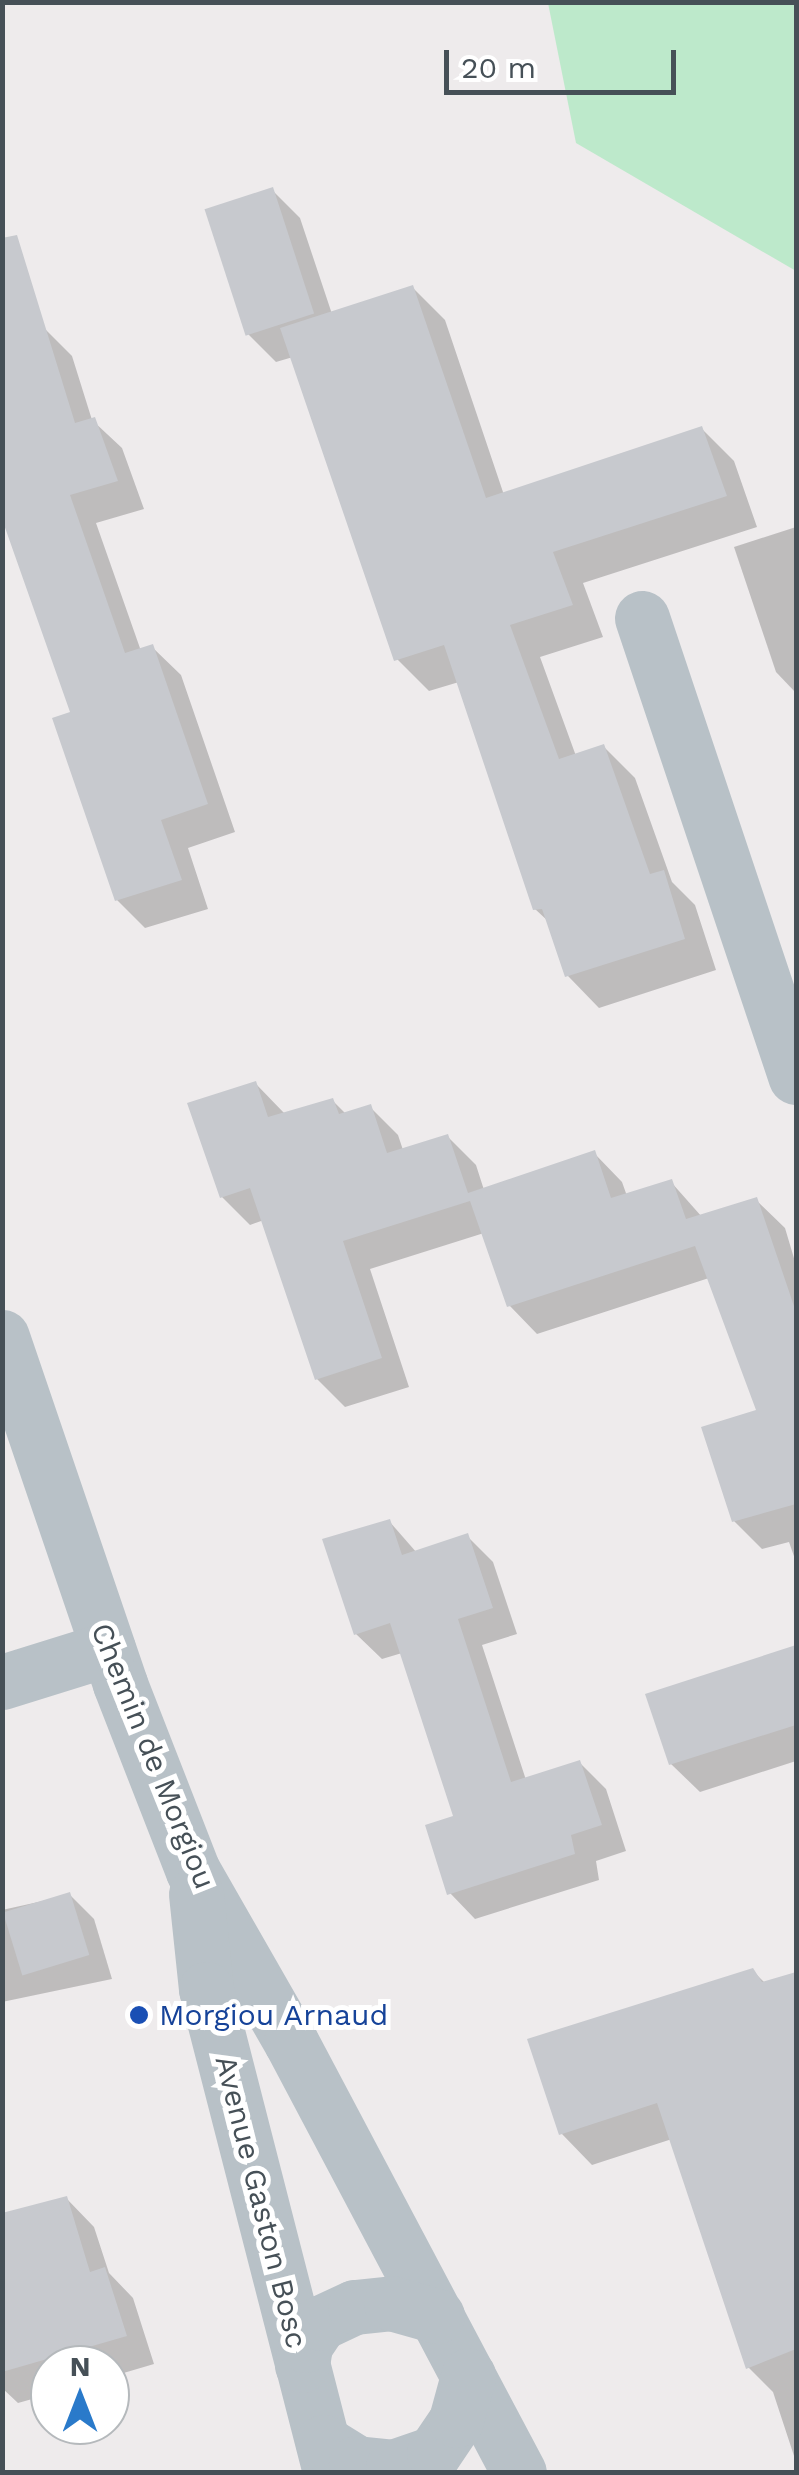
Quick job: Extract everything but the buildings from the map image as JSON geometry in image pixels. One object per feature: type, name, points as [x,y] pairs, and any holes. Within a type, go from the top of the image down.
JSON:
[{"type":"street","points":[[642,618],[796,1077]]},
{"type":"street","name":"Chemin de Morgiou","points":[[2,1337],[108,1649],[193,1871],[290,2042],[519,2472]]},
{"type":"street","points":[[2,1682],[108,1649]]},
{"type":"street","name":"Avenue Gaston Bosc","points":[[193,1871],[206,1989],[326,2457]]},
{"type":"street","points":[[302,2365],[305,2345],[320,2324],[355,2306],[391,2303],[437,2316]]},
{"type":"street","points":[[326,2457],[394,2467],[434,2452],[456,2420],[468,2376]]},
{"type":"green space","points":[[548,3],[796,3],[796,271],[576,143]]},
{"type":"place","name":"Morgiou Arnaud","points":[[139,2015]]}]
